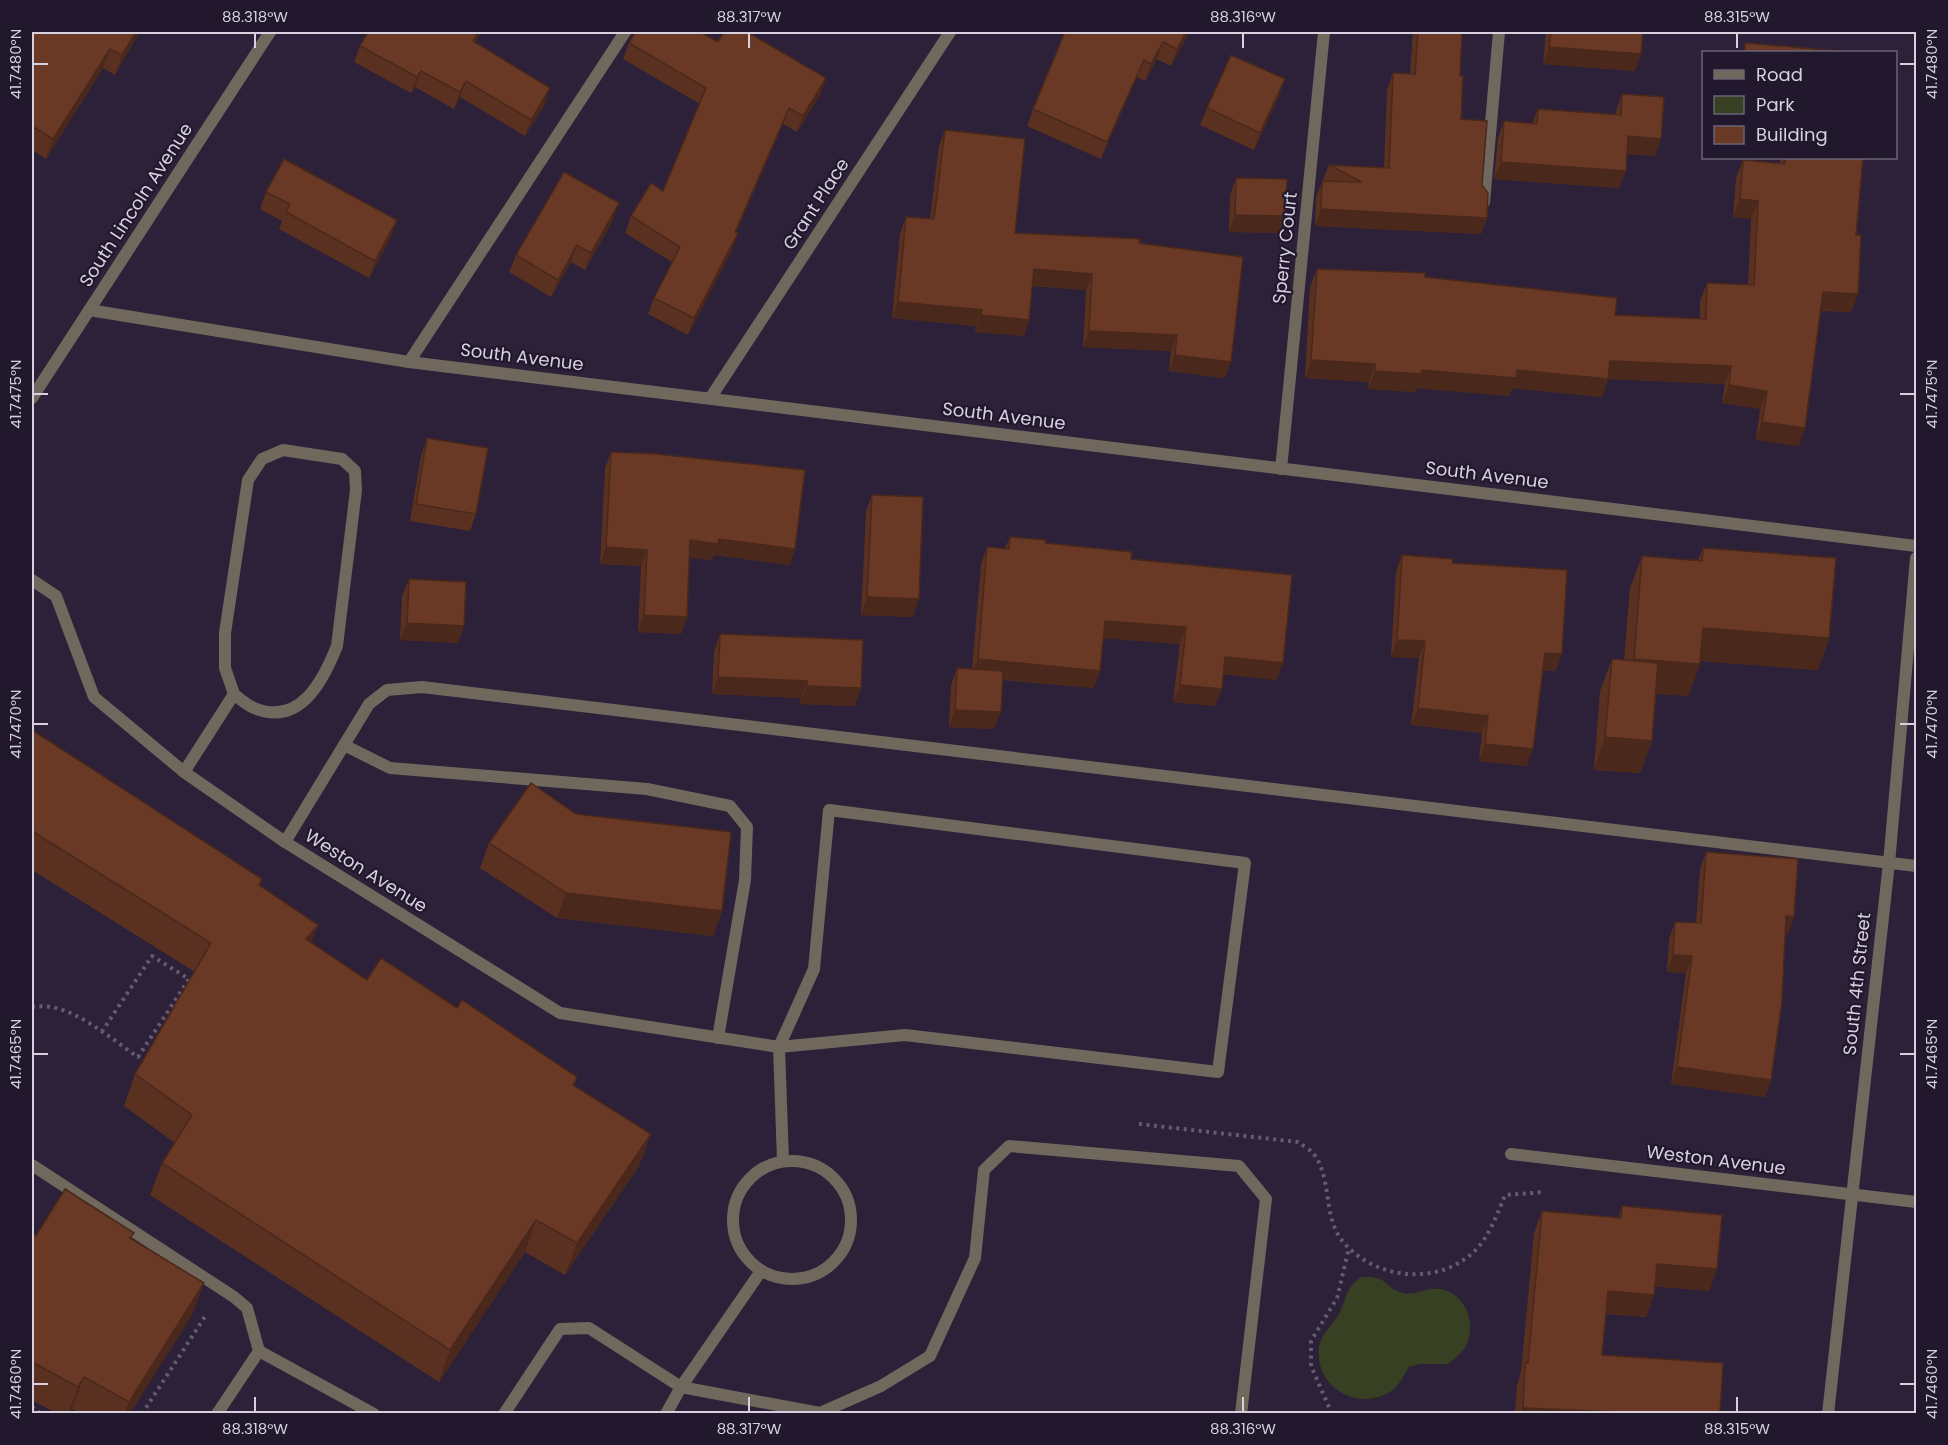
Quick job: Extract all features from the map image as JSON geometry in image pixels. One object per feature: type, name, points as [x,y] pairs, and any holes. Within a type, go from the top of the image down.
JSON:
[{"type":"street","name":"South Lincoln Avenue","points":[[32,398],[270,32]]},
{"type":"street","points":[[409,362],[625,32]]},
{"type":"street","name":"Grant Place","points":[[711,397],[950,32]]},
{"type":"street","name":"Sperry Court","points":[[1281,469],[1324,32]]},
{"type":"street","points":[[1484,202],[1499,32]]},
{"type":"street","name":"South Avenue","points":[[89,310],[409,362],[711,397],[1917,546]]},
{"type":"street","points":[[283,450],[342,459],[355,471],[356,490],[337,646],[328,670],[313,693],[294,709],[275,711],[254,708],[234,694],[225,668],[225,633],[248,480],[262,459],[283,450]]},
{"type":"street","name":"South 4th Street","points":[[1828,1413],[1888,862],[1917,558]]},
{"type":"street","name":"Weston Avenue","points":[[32,580],[56,596],[94,697],[184,772],[285,842],[560,1013],[779,1047],[905,1035],[1218,1072],[1245,863],[829,810],[814,969],[779,1047]]},
{"type":"street","points":[[285,842],[369,704],[387,690],[422,687],[1917,866]]},
{"type":"street","points":[[184,772],[234,694]]},
{"type":"street","points":[[344,745],[390,768],[647,789],[730,806],[747,827],[745,880],[718,1038]]},
{"type":"street","points":[[779,1047],[783,1161]]},
{"type":"street","points":[[504,1413],[560,1329],[590,1328],[681,1387],[820,1413],[881,1386],[930,1356],[975,1258],[984,1170],[1009,1146],[1239,1166],[1266,1199],[1241,1413]]},
{"type":"street","name":"Weston Avenue","points":[[1511,1154],[1917,1202]]},
{"type":"street","points":[[783,1161],[801,1161],[819,1167],[834,1178],[845,1192],[851,1210],[852,1228],[846,1246],[836,1262],[821,1273],[801,1279],[780,1279],[761,1271],[745,1258],[735,1240],[732,1219],[736,1199],[747,1181],[763,1168],[783,1161]]},
{"type":"street","points":[[32,1165],[234,1296],[247,1308],[259,1351],[374,1413]]},
{"type":"street","points":[[666,1413],[681,1387],[761,1271]]},
{"type":"street","points":[[217,1413],[259,1351]]},
{"type":"path","points":[[32,1007],[68,1012],[138,1057],[189,979],[152,956],[101,1033]]},
{"type":"path","points":[[1139,1124],[1298,1142],[1313,1153],[1323,1178],[1327,1207],[1340,1238],[1359,1259],[1392,1272],[1420,1275],[1449,1269],[1480,1246],[1495,1221],[1505,1195],[1545,1192]]},
{"type":"path","points":[[1332,1413],[1311,1366],[1311,1341],[1337,1298],[1349,1248]]},
{"type":"path","points":[[142,1413],[206,1315]]},
{"type":"path","points":[[32,1407],[42,1413]]},
{"type":"green space","points":[[1361,1277],[1377,1278],[1403,1293],[1430,1289],[1448,1291],[1461,1302],[1469,1317],[1470,1334],[1464,1349],[1448,1364],[1420,1364],[1409,1367],[1396,1387],[1377,1397],[1364,1399],[1340,1392],[1330,1384],[1323,1373],[1319,1361],[1319,1347],[1322,1337],[1340,1312],[1349,1289]]},
{"type":"building","points":[[32,32],[136,32],[122,55],[110,49],[53,139],[32,126]]},
{"type":"building","points":[[368,32],[478,32],[473,41],[550,88],[531,120],[466,81],[460,92],[421,71],[417,77],[360,46]]},
{"type":"building","points":[[636,32],[700,32],[718,42],[724,32],[747,32],[826,78],[803,116],[789,108],[735,232],[738,233],[694,318],[654,298],[680,247],[631,216],[651,183],[663,191],[706,88],[629,43]]},
{"type":"building","points":[[1065,32],[1186,32],[1177,49],[1163,42],[1151,64],[1144,60],[1107,142],[1033,109]]},
{"type":"building","points":[[1418,32],[1462,32],[1461,119],[1487,121],[1482,185],[1488,193],[1487,218],[1321,209],[1322,181],[1362,182],[1329,165],[1389,168],[1393,73],[1415,74]]},
{"type":"building","points":[[1551,32],[1643,32],[1641,54],[1549,47]]},
{"type":"building","points":[[1745,43],[1838,51],[1745,51]]},
{"type":"building","points":[[1231,55],[1285,79],[1260,133],[1207,108]]},
{"type":"building","points":[[1622,94],[1664,97],[1661,139],[1628,136],[1626,171],[1501,162],[1504,121],[1537,124],[1538,109],[1621,115]]},
{"type":"building","points":[[945,130],[1025,139],[1015,233],[1140,239],[1139,243],[1243,257],[1231,362],[1175,355],[1177,335],[1089,331],[1092,274],[1034,269],[1029,320],[981,315],[982,310],[898,302],[906,217],[934,219]]},
{"type":"building","points":[[284,159],[397,220],[375,261],[286,212],[290,204],[266,192]]},
{"type":"building","points":[[1785,159],[1863,159],[1856,235],[1861,235],[1858,294],[1823,292],[1805,428],[1762,422],[1767,391],[1729,385],[1731,366],[1610,361],[1608,379],[1517,370],[1516,378],[1422,370],[1421,374],[1375,371],[1375,364],[1311,360],[1317,269],[1425,273],[1425,277],[1617,298],[1615,315],[1706,319],[1707,283],[1754,285],[1758,201],[1740,199],[1743,160],[1785,164]]},
{"type":"building","points":[[564,172],[619,203],[591,253],[577,245],[558,280],[516,255]]},
{"type":"building","points":[[1236,178],[1287,179],[1285,216],[1235,215]]},
{"type":"building","points":[[427,438],[488,448],[476,514],[416,504]]},
{"type":"building","points":[[611,452],[656,454],[805,470],[795,549],[719,539],[718,544],[690,540],[687,617],[644,615],[647,550],[606,547]]},
{"type":"building","points":[[872,495],[923,497],[919,599],[867,597]]},
{"type":"building","points":[[1010,537],[1132,552],[1131,559],[1292,575],[1283,663],[1225,657],[1222,689],[1180,685],[1186,627],[1105,621],[1100,671],[978,659],[987,547],[1009,549]]},
{"type":"building","points":[[1703,548],[1836,558],[1829,638],[1703,628],[1700,664],[1634,659],[1642,556],[1702,561]]},
{"type":"building","points":[[1402,555],[1453,559],[1452,563],[1567,570],[1562,654],[1545,653],[1533,749],[1485,744],[1488,716],[1418,708],[1425,641],[1397,640]]},
{"type":"building","points":[[409,579],[466,582],[464,626],[407,623]]},
{"type":"building","points":[[720,634],[863,640],[861,688],[807,686],[807,681],[718,677]]},
{"type":"building","points":[[1612,659],[1658,663],[1652,741],[1605,737]]},
{"type":"building","points":[[957,668],[1003,671],[1001,712],[955,710]]},
{"type":"building","points":[[32,730],[262,879],[259,885],[318,925],[306,939],[367,980],[381,958],[457,1008],[462,1000],[577,1077],[573,1085],[651,1134],[577,1243],[536,1220],[450,1350],[162,1163],[192,1115],[135,1074],[211,943],[32,831]]},
{"type":"building","points":[[531,783],[576,814],[731,832],[722,911],[566,893],[489,843]]},
{"type":"building","points":[[1706,852],[1798,859],[1794,917],[1786,916],[1782,1001],[1771,1080],[1677,1067],[1692,956],[1673,955],[1675,922],[1701,923]]},
{"type":"building","points":[[65,1189],[134,1233],[130,1238],[204,1283],[129,1402],[84,1377],[78,1387],[32,1362],[32,1233],[36,1236]]},
{"type":"building","points":[[1622,1206],[1722,1215],[1717,1269],[1657,1264],[1654,1295],[1608,1291],[1602,1355],[1723,1363],[1720,1413],[1619,1413],[1523,1408],[1525,1363],[1528,1363],[1542,1211],[1621,1218]]}]
